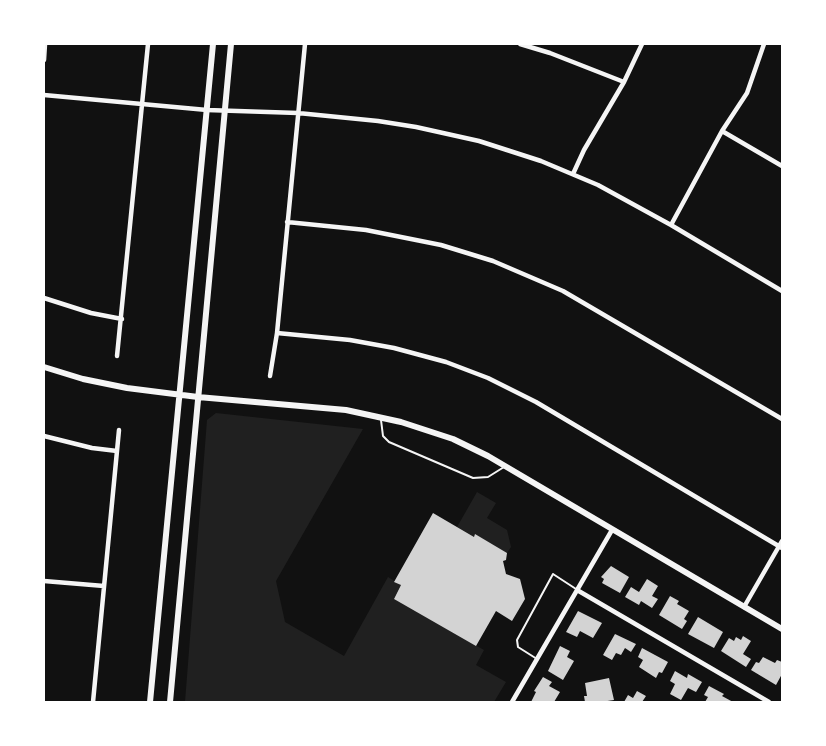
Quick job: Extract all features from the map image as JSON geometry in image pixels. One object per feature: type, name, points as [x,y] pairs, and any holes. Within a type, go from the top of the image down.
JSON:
[{"type":"main road","points":[[150,702],[213,44]]},
{"type":"main road","points":[[170,702],[231,44]]},
{"type":"main road","points":[[44,367],[83,379],[179,395],[341,410],[401,422],[453,439],[505,466],[783,629]]},
{"type":"street","points":[[44,60],[45,44]]},
{"type":"street","points":[[117,356],[148,44]]},
{"type":"street","points":[[270,376],[277,333],[305,44]]},
{"type":"street","points":[[520,44],[550,53],[624,82]]},
{"type":"street","points":[[573,174],[584,150],[624,82],[642,44]]},
{"type":"street","points":[[671,225],[722,131],[747,93],[764,44]]},
{"type":"street","points":[[44,94],[207,110],[298,113],[378,121],[479,141],[541,161],[598,185],[783,291]]},
{"type":"street","points":[[722,131],[783,166]]},
{"type":"street","points":[[287,222],[366,230],[441,245],[493,261],[563,291],[783,419]]},
{"type":"street","points":[[44,298],[122,320]]},
{"type":"street","points":[[277,333],[350,340],[394,348],[446,362],[488,378],[536,402],[782,545],[744,607]]},
{"type":"street","points":[[93,702],[119,430]]},
{"type":"street","points":[[44,436],[92,448],[117,451]]},
{"type":"street","points":[[512,702],[612,530]]},
{"type":"street","points":[[44,582],[104,586]]},
{"type":"street","points":[[577,590],[769,702]]},
{"type":"lane","points":[[380,417],[383,436],[389,442],[473,478],[488,477],[505,466]]},
{"type":"lane","points":[[537,659],[518,647],[517,640],[554,574],[577,590]]},
{"type":"shaded area","points":[[216,413],[363,429],[276,581],[285,622],[344,656],[388,577],[401,585],[394,599],[484,650],[476,665],[506,682],[494,702],[185,702],[207,420]]},
{"type":"shaded area","points":[[477,492],[496,503],[487,518],[507,530],[511,547],[507,553],[457,527]]},
{"type":"building","points":[[433,513],[507,553],[506,560],[503,561],[506,574],[520,579],[525,599],[512,621],[496,611],[476,646],[394,599],[401,585],[394,582]]},
{"type":"building","points":[[611,566],[629,577],[620,593],[602,583],[604,579],[601,577]]},
{"type":"building","points":[[647,579],[658,586],[652,596],[658,599],[652,608],[641,601],[639,605],[625,597],[631,587],[639,592]]},
{"type":"building","points":[[670,596],[679,601],[677,604],[689,611],[682,629],[659,615]]},
{"type":"building","points":[[578,611],[602,623],[593,638],[580,631],[577,637],[566,632]]},
{"type":"building","points":[[698,617],[723,632],[714,648],[688,634]]},
{"type":"building","points":[[615,634],[636,644],[631,652],[625,648],[621,655],[616,653],[612,660],[603,655]]},
{"type":"building","points":[[743,636],[751,641],[743,654],[751,659],[746,667],[721,651],[729,638],[734,641],[736,637],[741,640]]},
{"type":"building","points":[[560,646],[570,651],[567,657],[574,661],[563,680],[548,671]]},
{"type":"building","points":[[642,648],[668,662],[656,678],[639,667],[643,660],[638,657]]},
{"type":"building","points":[[763,657],[775,663],[777,660],[782,662],[782,674],[776,685],[751,670]]},
{"type":"building","points":[[675,671],[687,678],[688,674],[702,682],[696,692],[688,688],[681,700],[670,694],[675,684],[670,681]]},
{"type":"building","points":[[543,677],[552,682],[549,686],[560,692],[554,702],[531,702],[536,692],[534,691]]},
{"type":"building","points":[[609,678],[614,700],[585,702],[584,696],[587,696],[585,683]]},
{"type":"building","points":[[709,686],[733,702],[705,702],[708,697],[704,695]]},
{"type":"building","points":[[637,691],[646,696],[642,702],[624,702],[628,695],[633,698]]}]
